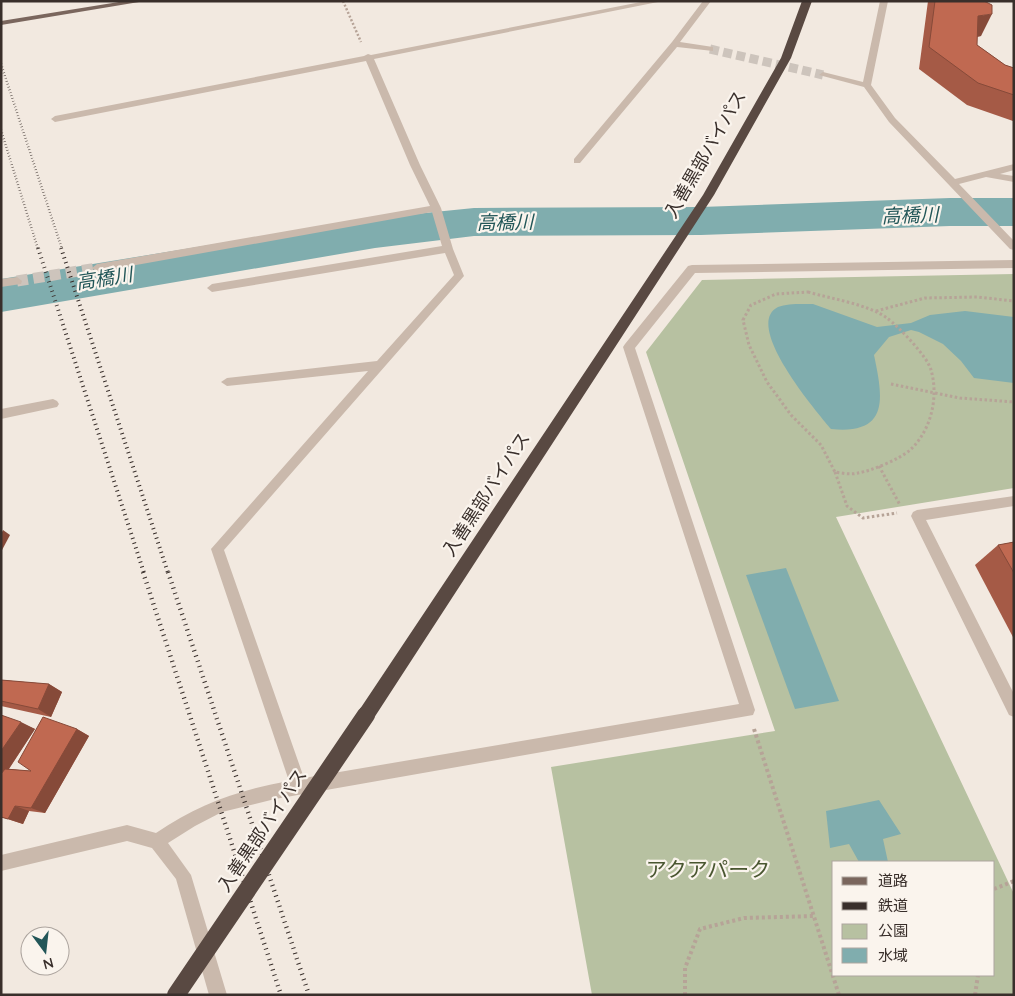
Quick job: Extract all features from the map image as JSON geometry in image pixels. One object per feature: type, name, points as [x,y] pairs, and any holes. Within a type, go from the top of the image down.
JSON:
[{"type":"highway","name":"入善黒部バイパス","points":[[176,995],[366,715],[665,263],[708,195],[786,58],[807,1]]},
{"type":"main road","points":[[1,23],[141,1]]},
{"type":"street","points":[[55,119],[368,56],[659,1]]},
{"type":"street","points":[[578,161],[675,44],[707,1]]},
{"type":"street","points":[[867,85],[884,1]]},
{"type":"street","points":[[675,44],[710,49]]},
{"type":"street","points":[[299,787],[217,548],[459,276],[448,249],[436,208],[415,165],[368,56]]},
{"type":"street","points":[[823,75],[867,85],[892,120],[1014,247]]},
{"type":"street","points":[[953,182],[1014,167]]},
{"type":"street","points":[[986,174],[1014,180]]},
{"type":"street","points":[[98,268],[436,208]]},
{"type":"street","points":[[212,288],[448,249]]},
{"type":"street","points":[[157,841],[189,820],[221,805],[299,787],[748,710],[629,347],[692,269],[1014,264]]},
{"type":"street","points":[[1,283],[17,281]]},
{"type":"street","points":[[227,382],[380,365]]},
{"type":"street","points":[[1,414],[53,404]]},
{"type":"street","points":[[1014,501],[917,516],[1014,710]]},
{"type":"street","points":[[1,862],[127,833],[157,841],[183,876],[218,995]]},
{"type":"path","points":[[343,1],[368,56]]},
{"type":"path","points":[[835,472],[856,474],[879,466],[909,451],[928,426],[936,392],[931,368],[910,340],[888,319],[875,311],[808,292],[776,294],[751,306],[743,320],[750,345],[767,382],[791,415],[821,445],[835,472],[847,506],[863,518],[904,512],[879,466]]},
{"type":"path","points":[[875,311],[925,298],[977,297],[1014,301]]},
{"type":"path","points":[[891,384],[960,398],[1014,402]]},
{"type":"path","points":[[748,710],[832,971]]},
{"type":"path","points":[[995,889],[1014,882]]},
{"type":"path","points":[[685,995],[685,968],[700,929],[744,918],[814,916]]},
{"type":"path","points":[[834,976],[840,995]]},
{"type":"path","points":[[975,995],[978,976]]},
{"type":"green space","name":"アクアパーク","points":[[1014,274],[1014,488],[836,517],[1014,894],[1014,995],[592,995],[551,767],[775,731],[646,352],[702,280]]},
{"type":"water","points":[[791,304],[813,304],[877,327],[911,323],[930,315],[965,311],[1014,317],[1014,383],[974,378],[961,361],[943,344],[911,330],[889,337],[874,355],[880,399],[878,410],[873,420],[864,426],[850,429],[831,429],[786,368],[775,349],[769,331],[769,317],[778,307]]},
{"type":"water","points":[[786,568],[839,701],[795,709],[746,575]]},
{"type":"water","points":[[879,800],[901,834],[883,839],[888,861],[858,861],[849,844],[830,848],[826,811]]},
{"type":"building","points":[[935,1],[984,1],[992,5],[992,14],[978,16],[977,45],[1005,65],[1014,68],[1014,95],[978,83],[929,47]]},
{"type":"building","points":[[1014,542],[1014,573],[998,545]]},
{"type":"building","points":[[1,680],[49,684],[38,709],[1,701]]},
{"type":"building","points":[[1,715],[21,722],[1,751]]},
{"type":"building","points":[[43,717],[77,729],[31,808],[15,806],[8,819],[1,817],[1,774],[5,769],[31,771],[18,762]]},
{"type":"waterway","name":"高橋川","points":[[1,296],[375,233],[474,222],[701,221],[950,212],[1014,212]]},
{"type":"tunnel","points":[[710,49],[823,75]]},
{"type":"tunnel","points":[[17,281],[97,268]]},
{"type":"railway","points":[[1,64],[62,249]]},
{"type":"railway","points":[[1,130],[38,249]]},
{"type":"railway","points":[[38,248],[144,573]]},
{"type":"railway","points":[[61,248],[168,573]]},
{"type":"railway","points":[[143,572],[281,995]]},
{"type":"railway","points":[[168,572],[309,995]]}]
